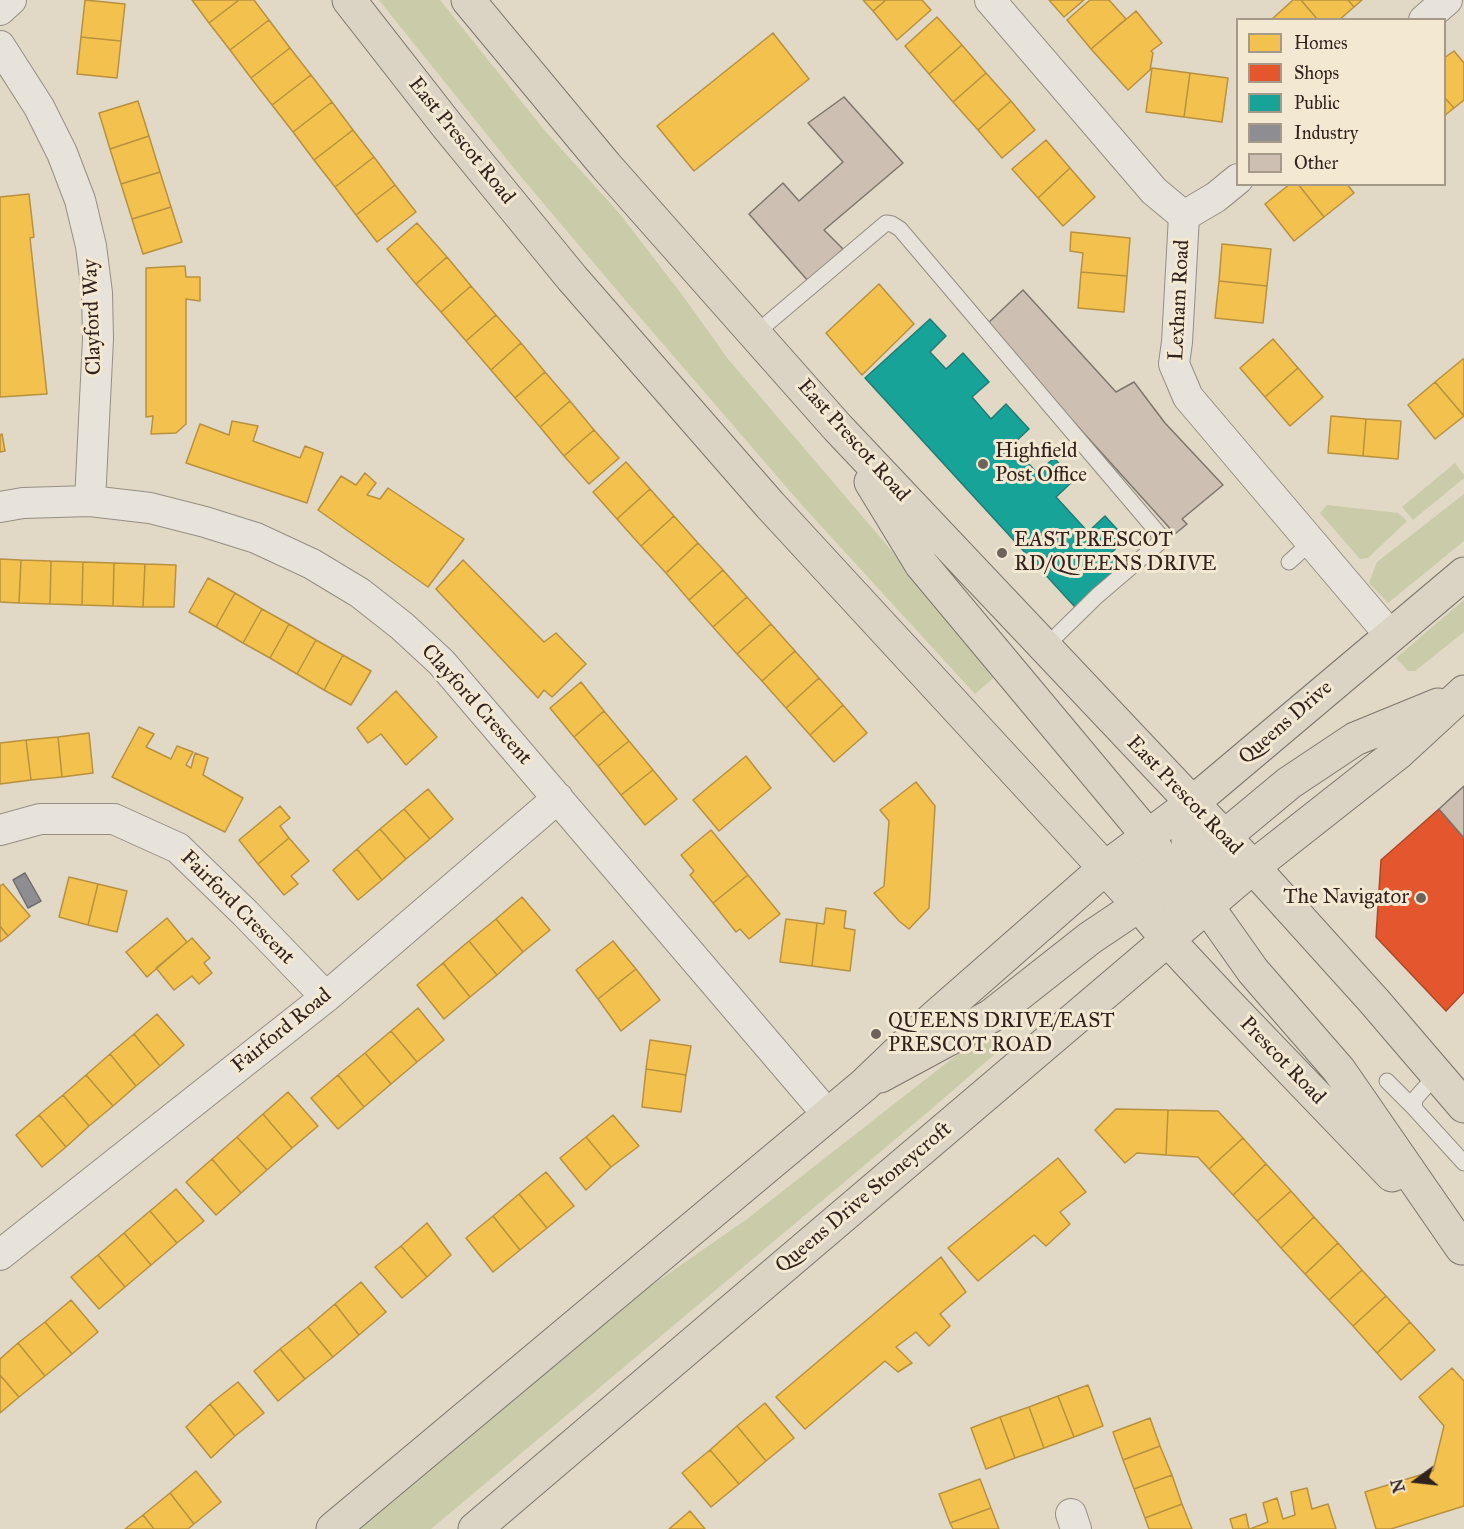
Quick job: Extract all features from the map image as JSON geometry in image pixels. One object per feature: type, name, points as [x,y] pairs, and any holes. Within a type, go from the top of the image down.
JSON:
[{"type":"main road","name":"East Prescot Road","points":[[348,0],[572,278],[754,487],[1104,869]]},
{"type":"main road","name":"East Prescot Road","points":[[468,0],[606,166],[838,428],[1253,867]]},
{"type":"main road","points":[[838,428],[921,564],[1149,837],[1182,872],[1253,971],[1339,1070],[1463,1249]]},
{"type":"main road","name":"Queens Drive","points":[[1104,869],[1191,804],[1464,574]]},
{"type":"main road","points":[[864,1085],[991,1016],[1090,938],[1182,872],[1289,783],[1355,740],[1461,699]]},
{"type":"main road","points":[[1253,867],[1399,752],[1461,699]]},
{"type":"main road","points":[[1168,940],[1179,918],[1182,872],[1191,804]]},
{"type":"main road","points":[[333,1529],[864,1085],[934,1018],[1104,869],[1139,878],[1228,864],[1253,867],[1374,1001],[1464,1106]]},
{"type":"main road","name":"Queens Drive Stoneycroft","points":[[475,1529],[1253,867]]},
{"type":"main road","name":"Prescot Road","points":[[1104,869],[1139,904],[1168,940],[1230,1007],[1463,1249]]},
{"type":"street","points":[[0,10],[11,0]]},
{"type":"street","name":"Lexham Road","points":[[990,0],[1154,191],[1184,216],[1178,342],[1174,364],[1188,397],[1300,553],[1390,635]]},
{"type":"street","points":[[1426,18],[1447,0]]},
{"type":"street","name":"Clayford Way","points":[[0,46],[39,107],[62,153],[80,200],[91,246],[97,293],[98,339],[90,501]]},
{"type":"street","points":[[1184,216],[1216,197],[1236,181]]},
{"type":"street","name":"Clayford Crescent","points":[[0,507],[23,503],[90,501],[150,508],[256,538],[312,564],[360,593],[402,626],[441,662],[828,1115]]},
{"type":"street","name":"Fairford Road","points":[[0,1255],[326,997],[558,798]]},
{"type":"street","name":"Fairford Crescent","points":[[0,830],[40,819],[114,819],[178,848],[326,997]]},
{"type":"lane","points":[[756,333],[886,224],[900,228],[1159,534],[1158,543],[1045,647]]},
{"type":"lane","points":[[1414,1108],[1415,1099],[1432,1080],[1442,1080]]},
{"type":"lane","points":[[1387,1081],[1464,1163]]},
{"type":"green space","points":[[379,0],[440,0],[545,131],[619,213],[728,359],[949,618],[999,673],[975,694],[801,504],[626,301],[517,172]]},
{"type":"green space","points":[[1455,463],[1464,478],[1413,520],[1402,507]]},
{"type":"green space","points":[[1464,494],[1464,541],[1388,603],[1369,583],[1377,562]]},
{"type":"green space","points":[[1327,505],[1398,513],[1407,521],[1368,558],[1360,559],[1320,513]]},
{"type":"green space","points":[[1464,600],[1464,632],[1415,671],[1408,671],[1396,658]]},
{"type":"green space","points":[[990,1029],[997,1031],[1003,1047],[431,1529],[359,1529],[648,1288],[747,1219]]},
{"type":"building: Homes","points":[[85,0],[125,4],[121,41],[81,37]]},
{"type":"building: Homes","points":[[192,0],[239,0],[209,23]]},
{"type":"building: Homes","points":[[239,0],[254,0],[269,20],[230,50],[209,23]]},
{"type":"building: Homes","points":[[863,0],[886,0],[873,11]]},
{"type":"building: Homes","points":[[886,0],[922,0],[931,10],[897,40],[873,11]]},
{"type":"building: Homes","points":[[1049,0],[1084,0],[1064,17]]},
{"type":"building: Homes","points":[[1090,0],[1109,0],[1126,19],[1091,49],[1067,20]]},
{"type":"building: Homes","points":[[1293,0],[1301,0],[1316,18],[1273,18]]},
{"type":"building: Homes","points":[[1301,0],[1348,0],[1354,7],[1341,18],[1316,18]]},
{"type":"building: Homes","points":[[1348,0],[1362,0],[1354,7]]},
{"type":"building: Homes","points":[[1136,11],[1162,43],[1151,51],[1153,53],[1150,70],[1128,90],[1091,49]]},
{"type":"building: Homes","points":[[937,17],[962,45],[929,74],[905,46]]},
{"type":"building: Homes","points":[[269,20],[290,48],[251,78],[230,50]]},
{"type":"building: Homes","points":[[773,33],[809,79],[694,171],[657,126]]},
{"type":"building: Homes","points":[[81,37],[121,41],[117,78],[77,74]]},
{"type":"building: Homes","points":[[962,45],[986,73],[953,102],[929,74]]},
{"type":"building: Homes","points":[[290,48],[311,75],[272,105],[251,78]]},
{"type":"building: Homes","points":[[1454,51],[1464,63],[1464,100],[1454,108],[1446,99],[1446,57]]},
{"type":"building: Homes","points":[[1152,68],[1190,73],[1184,117],[1146,112]]},
{"type":"building: Homes","points":[[986,73],[1011,101],[978,130],[953,102]]},
{"type":"building: Homes","points":[[1190,73],[1228,78],[1222,122],[1184,117]]},
{"type":"building: Homes","points":[[311,75],[332,102],[293,132],[272,105]]},
{"type":"building: Homes","points":[[1446,99],[1454,108],[1446,114]]},
{"type":"building: Homes","points":[[138,101],[149,136],[110,149],[99,113]]},
{"type":"building: Homes","points":[[1011,101],[1035,130],[1002,158],[978,130]]},
{"type":"building: Homes","points":[[332,102],[353,130],[314,160],[293,132]]},
{"type":"building: Homes","points":[[353,130],[374,157],[335,187],[314,160]]},
{"type":"building: Homes","points":[[149,136],[160,172],[121,184],[110,149]]},
{"type":"building: Homes","points":[[1046,140],[1070,168],[1038,198],[1012,169]]},
{"type":"building: Homes","points":[[374,157],[395,185],[356,215],[335,187]]},
{"type":"building: Homes","points":[[1070,168],[1095,197],[1063,226],[1038,198]]},
{"type":"building: Homes","points":[[160,172],[171,207],[132,219],[121,184]]},
{"type":"building: Homes","points":[[395,185],[416,212],[377,242],[356,215]]},
{"type":"building: Homes","points":[[1288,186],[1300,186],[1324,217],[1294,241],[1265,204]]},
{"type":"building: Homes","points":[[1300,186],[1349,186],[1354,193],[1324,217]]},
{"type":"building: Homes","points":[[29,194],[34,237],[30,238],[47,394],[0,397],[0,197]]},
{"type":"building: Homes","points":[[171,207],[182,242],[143,254],[132,219]]},
{"type":"building: Homes","points":[[417,223],[447,257],[416,284],[387,249]]},
{"type":"building: Homes","points":[[1071,232],[1130,238],[1127,276],[1081,272],[1083,253],[1070,251]]},
{"type":"building: Homes","points":[[1222,244],[1271,249],[1267,286],[1219,281]]},
{"type":"building: Homes","points":[[447,257],[471,286],[441,312],[416,284]]},
{"type":"building: Homes","points":[[185,266],[186,277],[200,277],[200,301],[186,299],[186,424],[176,433],[151,434],[153,416],[146,417],[146,268]]},
{"type":"building: Homes","points":[[1081,272],[1127,276],[1124,312],[1078,308]]},
{"type":"building: Homes","points":[[1219,281],[1267,286],[1263,323],[1215,318]]},
{"type":"building: Homes","points":[[879,284],[914,324],[862,375],[826,333]]},
{"type":"building: Homes","points":[[471,286],[496,315],[466,341],[441,312]]},
{"type":"building: Homes","points":[[496,315],[521,343],[491,370],[466,341]]},
{"type":"building: Homes","points":[[1273,339],[1298,368],[1265,397],[1240,368]]},
{"type":"building: Homes","points":[[521,343],[545,372],[515,398],[491,370]]},
{"type":"building: Homes","points":[[1464,360],[1464,416],[1435,382]]},
{"type":"building: Homes","points":[[1298,368],[1323,397],[1290,426],[1265,397]]},
{"type":"building: Homes","points":[[545,372],[570,401],[540,427],[515,398]]},
{"type":"building: Homes","points":[[1435,382],[1464,416],[1435,439],[1408,405]]},
{"type":"building: Homes","points":[[570,401],[594,430],[564,456],[540,427]]},
{"type":"building: Homes","points":[[1331,416],[1366,419],[1363,456],[1328,453]]},
{"type":"building: Homes","points":[[1366,419],[1401,421],[1398,459],[1363,456]]},
{"type":"building: Homes","points":[[232,421],[258,426],[253,441],[300,458],[305,446],[323,453],[307,503],[186,463],[200,424],[229,435]]},
{"type":"building: Homes","points":[[594,430],[619,458],[589,484],[564,456]]},
{"type":"building: Homes","points":[[2,434],[5,451],[0,452],[0,435]]},
{"type":"building: Homes","points":[[626,462],[650,489],[617,519],[593,492]]},
{"type":"building: Homes","points":[[365,473],[376,483],[367,495],[380,499],[388,488],[464,539],[428,587],[318,510],[341,476],[356,485]]},
{"type":"building: Homes","points":[[650,489],[674,516],[641,546],[617,519]]},
{"type":"building: Homes","points":[[674,516],[698,543],[666,573],[641,546]]},
{"type":"building: Homes","points":[[698,543],[723,570],[689,600],[666,573]]},
{"type":"building: Homes","points":[[0,559],[21,560],[19,603],[0,602]]},
{"type":"building: Homes","points":[[21,560],[51,561],[50,604],[19,603]]},
{"type":"building: Homes","points":[[463,560],[544,642],[556,633],[586,664],[552,697],[544,690],[538,698],[436,589]]},
{"type":"building: Homes","points":[[51,561],[83,562],[82,605],[50,604]]},
{"type":"building: Homes","points":[[83,562],[114,563],[113,606],[82,605]]},
{"type":"building: Homes","points":[[114,563],[145,564],[143,607],[113,606]]},
{"type":"building: Homes","points":[[145,564],[176,565],[174,607],[143,607]]},
{"type":"building: Homes","points":[[723,570],[747,597],[713,627],[689,600]]},
{"type":"building: Homes","points":[[208,578],[235,593],[216,627],[189,612]]},
{"type":"building: Homes","points":[[235,593],[262,609],[243,643],[216,627]]},
{"type":"building: Homes","points":[[747,597],[771,624],[737,654],[713,627]]},
{"type":"building: Homes","points":[[262,609],[289,624],[270,658],[243,643]]},
{"type":"building: Homes","points":[[289,624],[316,640],[297,674],[270,658]]},
{"type":"building: Homes","points":[[771,624],[795,651],[762,681],[737,654]]},
{"type":"building: Homes","points":[[316,640],[343,655],[324,690],[297,674]]},
{"type":"building: Homes","points":[[795,651],[819,678],[786,708],[762,681]]},
{"type":"building: Homes","points":[[343,655],[371,671],[351,705],[324,690]]},
{"type":"building: Homes","points":[[819,678],[843,705],[810,735],[786,708]]},
{"type":"building: Homes","points":[[581,682],[604,711],[574,737],[550,708]]},
{"type":"building: Homes","points":[[396,691],[437,737],[406,765],[381,734],[368,743],[357,728]]},
{"type":"building: Homes","points":[[843,705],[867,733],[834,762],[810,735]]},
{"type":"building: Homes","points":[[604,711],[629,741],[598,766],[574,737]]},
{"type":"building: Homes","points":[[139,727],[154,734],[146,747],[171,759],[177,746],[193,752],[186,765],[191,768],[195,753],[208,758],[203,775],[243,798],[225,832],[112,777]]},
{"type":"building: Homes","points":[[89,733],[93,773],[62,777],[58,737]]},
{"type":"building: Homes","points":[[58,737],[62,777],[31,780],[26,740]]},
{"type":"building: Homes","points":[[26,740],[31,780],[0,784],[0,743]]},
{"type":"building: Homes","points":[[629,741],[653,770],[621,795],[598,766]]},
{"type":"building: Homes","points":[[746,756],[771,788],[719,831],[693,800]]},
{"type":"building: Homes","points":[[653,770],[677,799],[645,825],[621,795]]},
{"type":"building: Homes","points":[[916,782],[935,806],[929,908],[909,929],[874,893],[884,886],[889,821],[880,810]]},
{"type":"building: Homes","points":[[428,789],[453,819],[430,839],[404,809]]},
{"type":"building: Homes","points":[[280,806],[290,818],[280,826],[289,838],[258,864],[239,840]]},
{"type":"building: Homes","points":[[404,809],[430,839],[406,859],[380,829]]},
{"type":"building: Homes","points":[[380,829],[406,859],[382,880],[357,849]]},
{"type":"building: Homes","points":[[711,830],[748,875],[713,903],[690,875],[694,871],[681,855]]},
{"type":"building: Homes","points":[[289,838],[309,861],[291,876],[298,884],[284,895],[258,864]]},
{"type":"building: Homes","points":[[357,849],[382,880],[358,900],[333,870]]},
{"type":"building: Homes","points":[[748,875],[780,914],[749,939],[740,929],[736,932],[713,903]]},
{"type":"building: Homes","points":[[69,877],[98,884],[88,925],[59,917]]},
{"type":"building: Homes","points":[[3,884],[30,916],[8,936],[0,926],[0,886]]},
{"type":"building: Homes","points":[[98,884],[127,891],[117,932],[88,925]]},
{"type":"building: Homes","points":[[522,897],[550,930],[523,952],[496,919]]},
{"type":"building: Homes","points":[[826,908],[846,911],[844,928],[855,930],[850,971],[812,966],[817,923],[824,924]]},
{"type":"building: Homes","points":[[167,918],[187,942],[147,977],[126,952]]},
{"type":"building: Homes","points":[[496,919],[523,952],[497,975],[469,941]]},
{"type":"building: Homes","points":[[786,919],[817,923],[812,966],[780,962]]},
{"type":"building: Homes","points":[[0,926],[8,936],[0,942]]},
{"type":"building: Homes","points":[[192,938],[210,958],[204,963],[212,973],[199,984],[192,976],[174,990],[156,968]]},
{"type":"building: Homes","points":[[469,941],[497,975],[470,997],[443,963]]},
{"type":"building: Homes","points":[[613,941],[636,969],[598,999],[576,970]]},
{"type":"building: Homes","points":[[443,963],[470,997],[444,1019],[417,985]]},
{"type":"building: Homes","points":[[636,969],[660,1000],[621,1031],[598,999]]},
{"type":"building: Homes","points":[[418,1008],[444,1040],[417,1062],[391,1031]]},
{"type":"building: Homes","points":[[157,1014],[184,1045],[160,1066],[134,1034]]},
{"type":"building: Homes","points":[[391,1031],[417,1062],[391,1084],[365,1053]]},
{"type":"building: Homes","points":[[134,1034],[160,1066],[136,1086],[110,1054]]},
{"type":"building: Homes","points":[[650,1040],[691,1046],[686,1075],[646,1069]]},
{"type":"building: Homes","points":[[365,1053],[391,1084],[364,1107],[338,1075]]},
{"type":"building: Homes","points":[[110,1054],[136,1086],[113,1106],[86,1075]]},
{"type":"building: Homes","points":[[646,1069],[686,1075],[681,1112],[642,1107]]},
{"type":"building: Homes","points":[[86,1075],[113,1106],[89,1126],[63,1095]]},
{"type":"building: Homes","points":[[338,1075],[364,1107],[338,1129],[311,1098]]},
{"type":"building: Homes","points":[[288,1092],[318,1126],[292,1148],[263,1114]]},
{"type":"building: Homes","points":[[63,1095],[89,1126],[66,1147],[39,1115]]},
{"type":"building: Homes","points":[[1116,1109],[1168,1110],[1166,1155],[1137,1153],[1125,1163],[1095,1130]]},
{"type":"building: Homes","points":[[1168,1110],[1218,1111],[1243,1138],[1209,1169],[1198,1157],[1166,1155]]},
{"type":"building: Homes","points":[[263,1114],[292,1148],[267,1170],[237,1137]]},
{"type":"building: Homes","points":[[39,1115],[66,1147],[42,1167],[16,1135]]},
{"type":"building: Homes","points":[[613,1115],[639,1146],[611,1167],[586,1137]]},
{"type":"building: Homes","points":[[237,1137],[267,1170],[241,1193],[212,1159]]},
{"type":"building: Homes","points":[[586,1137],[611,1167],[586,1190],[560,1158]]},
{"type":"building: Homes","points":[[1243,1138],[1266,1164],[1233,1195],[1209,1169]]},
{"type":"building: Homes","points":[[1058,1158],[1086,1192],[1060,1212],[1070,1224],[1046,1246],[1034,1235],[978,1281],[948,1248]]},
{"type":"building: Homes","points":[[212,1159],[241,1193],[216,1215],[186,1182]]},
{"type":"building: Homes","points":[[1266,1164],[1291,1191],[1257,1221],[1233,1195]]},
{"type":"building: Homes","points":[[546,1172],[574,1206],[547,1228],[519,1194]]},
{"type":"building: Homes","points":[[176,1189],[204,1221],[177,1243],[150,1211]]},
{"type":"building: Homes","points":[[1291,1191],[1314,1217],[1281,1248],[1257,1221]]},
{"type":"building: Homes","points":[[519,1194],[547,1228],[520,1250],[493,1216]]},
{"type":"building: Homes","points":[[150,1211],[177,1243],[151,1265],[124,1233]]},
{"type":"building: Homes","points":[[493,1216],[520,1250],[493,1272],[466,1238]]},
{"type":"building: Homes","points":[[1314,1217],[1338,1243],[1305,1274],[1281,1248]]},
{"type":"building: Homes","points":[[427,1223],[451,1255],[427,1277],[401,1246]]},
{"type":"building: Homes","points":[[124,1233],[151,1265],[125,1287],[98,1255]]},
{"type":"building: Homes","points":[[1338,1243],[1362,1270],[1329,1300],[1305,1274]]},
{"type":"building: Homes","points":[[401,1246],[427,1277],[402,1298],[375,1267]]},
{"type":"building: Homes","points":[[98,1255],[125,1287],[99,1309],[71,1277]]},
{"type":"building: Homes","points":[[941,1257],[966,1292],[940,1314],[950,1326],[929,1346],[916,1332],[896,1347],[912,1363],[898,1372],[885,1361],[805,1429],[776,1397]]},
{"type":"building: Homes","points":[[1362,1270],[1386,1296],[1353,1326],[1329,1300]]},
{"type":"building: Homes","points":[[361,1282],[386,1312],[359,1335],[335,1304]]},
{"type":"building: Homes","points":[[1386,1296],[1410,1322],[1377,1353],[1353,1326]]},
{"type":"building: Homes","points":[[71,1300],[98,1332],[72,1354],[45,1322]]},
{"type":"building: Homes","points":[[335,1304],[359,1335],[333,1357],[308,1327]]},
{"type":"building: Homes","points":[[45,1322],[72,1354],[45,1376],[18,1343]]},
{"type":"building: Homes","points":[[1410,1322],[1435,1350],[1401,1380],[1377,1353]]},
{"type":"building: Homes","points":[[308,1327],[333,1357],[305,1379],[280,1349]]},
{"type":"building: Homes","points":[[18,1343],[45,1376],[19,1397],[0,1375],[0,1359]]},
{"type":"building: Homes","points":[[280,1349],[305,1379],[278,1401],[254,1371]]},
{"type":"building: Homes","points":[[1452,1368],[1464,1381],[1464,1506],[1391,1529],[1376,1529],[1365,1492],[1433,1471],[1444,1426],[1419,1397]]},
{"type":"building: Homes","points":[[0,1375],[19,1397],[0,1413]]},
{"type":"building: Homes","points":[[238,1382],[264,1413],[235,1436],[210,1404]]},
{"type":"building: Homes","points":[[1088,1385],[1103,1426],[1074,1437],[1058,1396]]},
{"type":"building: Homes","points":[[1058,1396],[1074,1437],[1044,1448],[1029,1407]]},
{"type":"building: Homes","points":[[765,1403],[794,1438],[766,1461],[737,1426]]},
{"type":"building: Homes","points":[[210,1404],[235,1436],[211,1458],[186,1427]]},
{"type":"building: Homes","points":[[1029,1407],[1044,1448],[1015,1458],[1000,1417]]},
{"type":"building: Homes","points":[[1000,1417],[1015,1458],[986,1469],[971,1428]]},
{"type":"building: Homes","points":[[1150,1418],[1160,1446],[1123,1460],[1113,1432]]},
{"type":"building: Homes","points":[[737,1426],[766,1461],[739,1484],[710,1450]]},
{"type":"building: Homes","points":[[1160,1446],[1172,1475],[1134,1489],[1123,1460]]},
{"type":"building: Homes","points":[[710,1450],[739,1484],[711,1507],[682,1473]]},
{"type":"building: Homes","points":[[196,1471],[221,1502],[194,1524],[170,1493]]},
{"type":"building: Homes","points":[[1172,1475],[1182,1504],[1145,1518],[1134,1489]]},
{"type":"building: Homes","points":[[980,1479],[991,1508],[950,1523],[939,1494]]},
{"type":"building: Homes","points":[[1307,1488],[1312,1509],[1328,1504],[1336,1529],[1250,1529],[1268,1522],[1263,1503],[1277,1498],[1283,1519],[1295,1515],[1291,1492]]},
{"type":"building: Homes","points":[[170,1493],[194,1524],[188,1529],[154,1529],[143,1515]]},
{"type":"building: Homes","points":[[1182,1504],[1192,1529],[1149,1529],[1145,1518]]},
{"type":"building: Homes","points":[[991,1508],[999,1529],[953,1529],[950,1523]]},
{"type":"building: Homes","points":[[690,1511],[705,1529],[669,1529]]},
{"type":"building: Homes","points":[[1246,1514],[1249,1529],[1233,1529],[1230,1519]]},
{"type":"building: Homes","points":[[143,1515],[154,1529],[125,1529]]},
{"type":"building: Shops","name":"The Navigator","points":[[1439,809],[1464,838],[1464,992],[1446,1011],[1376,937],[1381,860]]},
{"type":"building: Public","points":[[930,319],[946,336],[930,352],[946,369],[963,353],[989,382],[972,397],[991,419],[1006,404],[1029,429],[1012,445],[1037,473],[1054,458],[1074,480],[1056,497],[1088,532],[1105,516],[1126,539],[1111,553],[1121,565],[1075,607],[865,378]]},
{"type":"building: Industry","points":[[25,873],[41,901],[28,908],[13,880]]},
{"type":"building: Other","points":[[844,97],[903,163],[824,230],[843,249],[809,282],[749,214],[783,183],[799,201],[843,162],[808,123]]},
{"type":"building: Other","points":[[1023,290],[1116,392],[1134,382],[1165,423],[1223,485],[1182,519],[1187,524],[1175,534],[986,325]]},
{"type":"building: Other","points":[[1464,786],[1464,838],[1439,809]]},
{"type":"place","name":"Highfield Post Office","points":[[983,464]]},
{"type":"place","name":"EAST PRESCOT RD/QUEENS DRIVE","points":[[1002,553]]},
{"type":"place","name":"The Navigator","points":[[1421,898]]},
{"type":"place","name":"QUEENS DRIVE/EAST PRESCOT ROAD","points":[[876,1034]]}]
